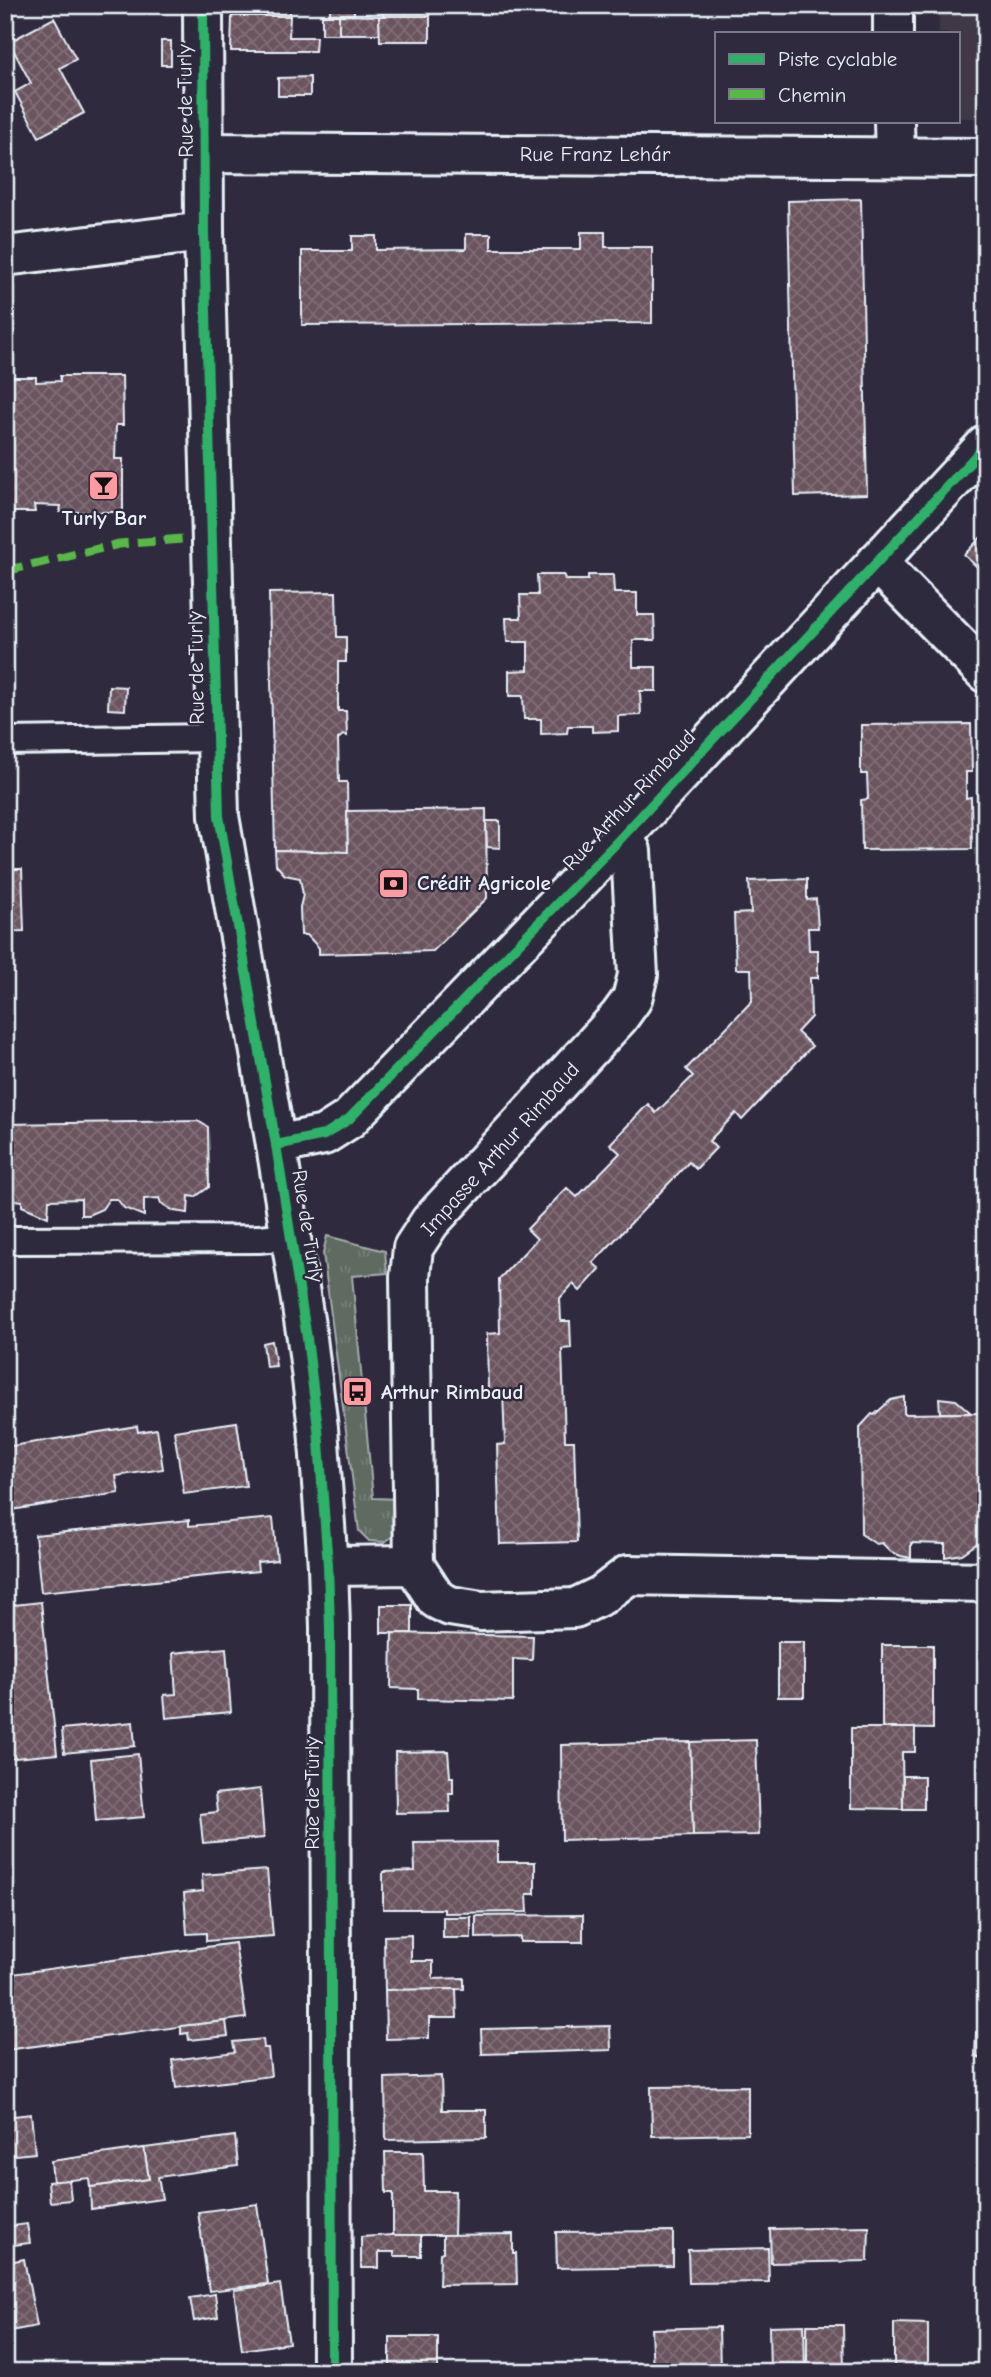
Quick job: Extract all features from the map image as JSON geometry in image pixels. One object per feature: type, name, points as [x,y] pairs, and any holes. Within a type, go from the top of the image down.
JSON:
[{"type":"street","name":"Rue de Turly","points":[[203,5],[204,232],[219,816],[307,1338],[318,1428],[328,1566],[332,2372]]},
{"type":"street","points":[[893,5],[893,32]]},
{"type":"street","name":"Rue Franz Lehár","points":[[205,153],[894,139],[986,158]]},
{"type":"street","points":[[5,256],[204,232]]},
{"type":"street","name":"Rue Arthur Rimbaud","points":[[276,1145],[324,1135],[349,1119],[619,840],[986,445]]},
{"type":"street","points":[[877,562],[986,673]]},
{"type":"street","name":"Impasse Arthur Rimbaud","points":[[414,1565],[410,1278],[413,1248],[430,1222],[619,1017],[632,999],[638,975],[631,851],[619,840]]},
{"type":"street","points":[[328,1566],[414,1565],[436,1599],[450,1606],[481,1611],[575,1608],[602,1595],[628,1575],[986,1582]]},
{"type":"lane","points":[[5,741],[217,738]]},
{"type":"lane","points":[[12,1240],[259,1239],[290,1236]]},
{"type":"shaded area","points":[[939,5],[986,5],[986,118],[960,118],[960,32],[939,32]]},
{"type":"green space","points":[[327,1236],[385,1251],[387,1273],[352,1276],[373,1498],[401,1499],[393,1536],[385,1542],[369,1541],[359,1531],[323,1253]]},
{"type":"building","points":[[232,5],[290,5],[290,16],[232,16]]},
{"type":"building","points":[[330,5],[354,5],[354,15],[330,15]]},
{"type":"building","points":[[383,5],[430,5],[430,16],[383,16]]},
{"type":"building","points":[[322,15],[339,15],[339,34],[322,34]]},
{"type":"building","points":[[339,15],[379,16],[380,34],[339,34]]},
{"type":"building","points":[[232,16],[290,16],[289,37],[316,37],[315,51],[231,51]]},
{"type":"building","points":[[379,16],[430,16],[430,41],[380,41]]},
{"type":"building","points":[[54,18],[76,59],[60,68],[84,113],[39,137],[15,92],[31,83],[9,42]]},
{"type":"building","points":[[161,41],[171,41],[171,65],[161,65]]},
{"type":"building","points":[[310,77],[310,96],[278,96],[278,78]]},
{"type":"building","points":[[861,199],[867,494],[795,496],[788,201]]},
{"type":"building","points":[[581,232],[605,232],[605,247],[652,247],[652,323],[302,325],[302,251],[352,251],[352,236],[376,236],[376,250],[466,249],[466,234],[491,234],[491,249],[581,249]]},
{"type":"building","points":[[60,376],[122,376],[123,425],[116,425],[115,459],[123,459],[123,512],[60,512],[61,506],[34,505],[35,512],[5,512],[5,377],[36,377],[36,382],[60,381]]},
{"type":"building","points":[[986,532],[986,575],[964,555]]},
{"type":"building","points":[[537,575],[564,575],[565,580],[588,580],[588,575],[613,575],[614,593],[637,593],[637,615],[654,615],[655,640],[633,640],[633,667],[656,667],[656,691],[640,691],[641,715],[618,716],[618,731],[592,732],[592,726],[568,726],[567,733],[541,734],[541,719],[524,719],[523,696],[509,696],[509,671],[528,670],[528,642],[507,642],[506,618],[521,618],[520,595],[538,595]]},
{"type":"building","points":[[336,592],[337,637],[346,637],[346,662],[338,662],[338,711],[346,711],[347,736],[343,735],[338,739],[339,782],[347,782],[348,852],[275,850],[269,593]]},
{"type":"building","points":[[109,686],[126,687],[125,710],[108,709]]},
{"type":"building","points":[[971,724],[972,772],[966,772],[966,798],[971,797],[972,849],[862,850],[861,800],[868,799],[867,774],[861,774],[861,725]]},
{"type":"building","name":"Crédit Agricole","points":[[486,809],[487,898],[433,951],[319,954],[319,948],[307,935],[301,935],[300,907],[303,895],[300,878],[285,875],[276,865],[275,850],[348,852],[347,811]]},
{"type":"building","points":[[486,821],[500,821],[500,848],[487,847]]},
{"type":"building","points":[[5,869],[22,869],[24,931],[7,932],[7,959],[5,959]]},
{"type":"building","points":[[807,879],[807,900],[816,899],[818,928],[808,928],[809,950],[818,950],[818,978],[810,978],[811,1017],[797,1032],[812,1046],[742,1120],[736,1113],[709,1141],[716,1148],[696,1169],[689,1162],[593,1263],[600,1269],[580,1291],[573,1284],[560,1298],[561,1321],[570,1321],[571,1348],[562,1349],[565,1441],[574,1441],[577,1542],[500,1544],[497,1445],[505,1444],[503,1392],[488,1392],[487,1334],[500,1333],[499,1279],[537,1239],[527,1229],[567,1188],[577,1197],[620,1153],[610,1144],[648,1104],[656,1113],[693,1076],[686,1069],[752,1001],[751,969],[736,969],[734,914],[751,913],[749,881]]},
{"type":"building","points":[[198,1121],[208,1127],[209,1187],[195,1197],[189,1196],[188,1213],[174,1211],[161,1203],[159,1198],[144,1199],[144,1216],[124,1208],[117,1199],[109,1199],[102,1209],[88,1215],[81,1215],[81,1199],[49,1200],[48,1217],[22,1206],[22,1201],[14,1200],[5,1211],[5,1124]]},
{"type":"building","points":[[272,1341],[276,1366],[266,1367],[263,1343]]},
{"type":"building","points":[[904,1397],[904,1414],[977,1413],[986,1422],[986,1537],[962,1554],[945,1557],[945,1544],[911,1543],[911,1558],[891,1552],[882,1543],[876,1544],[861,1534],[860,1427],[891,1400]]},
{"type":"building","points":[[939,1398],[956,1400],[971,1413],[940,1413]]},
{"type":"building","points":[[237,1422],[246,1486],[184,1494],[174,1431]]},
{"type":"building","points":[[137,1426],[138,1432],[157,1429],[163,1469],[116,1476],[119,1493],[5,1511],[5,1447]]},
{"type":"building","points":[[273,1518],[277,1560],[257,1562],[258,1571],[41,1592],[35,1535],[189,1520],[189,1526]]},
{"type":"building","points":[[41,1602],[57,1754],[5,1759],[5,1606]]},
{"type":"building","points":[[381,1605],[412,1605],[412,1633],[381,1633]]},
{"type":"building","points":[[392,1633],[533,1636],[532,1660],[513,1659],[513,1701],[418,1699],[418,1689],[391,1688]]},
{"type":"building","points":[[778,1642],[804,1642],[804,1697],[778,1697]]},
{"type":"building","points":[[882,1645],[933,1645],[933,1729],[882,1728]]},
{"type":"building","points":[[226,1648],[231,1712],[166,1718],[164,1695],[176,1694],[173,1653]]},
{"type":"building","points":[[133,1722],[135,1746],[64,1753],[62,1729]]},
{"type":"building","points":[[851,1728],[915,1728],[915,1752],[902,1752],[903,1809],[851,1808]]},
{"type":"building","points":[[756,1740],[759,1835],[693,1836],[690,1742]]},
{"type":"building","points":[[690,1742],[693,1836],[562,1840],[561,1745]]},
{"type":"building","points":[[448,1751],[450,1777],[453,1777],[453,1793],[449,1793],[450,1812],[396,1813],[395,1752]]},
{"type":"building","points":[[138,1754],[144,1817],[96,1821],[91,1759]]},
{"type":"building","points":[[903,1776],[924,1776],[924,1809],[903,1809]]},
{"type":"building","points":[[260,1789],[264,1838],[203,1843],[200,1814],[217,1812],[215,1794]]},
{"type":"building","points":[[497,1842],[497,1862],[535,1862],[535,1894],[527,1894],[528,1912],[444,1913],[444,1909],[383,1909],[383,1872],[415,1871],[414,1843]]},
{"type":"building","points":[[267,1870],[273,1936],[206,1941],[206,1933],[187,1934],[184,1893],[203,1891],[202,1875]]},
{"type":"building","points":[[583,1915],[583,1942],[520,1942],[520,1937],[476,1938],[476,1916]]},
{"type":"building","points":[[443,1917],[471,1917],[471,1938],[443,1938]]},
{"type":"building","points":[[411,1935],[411,1961],[433,1961],[433,1979],[464,1978],[464,1989],[385,1990],[384,1936]]},
{"type":"building","points":[[235,1943],[246,2018],[5,2050],[5,1975]]},
{"type":"building","points":[[456,1989],[457,2018],[429,2018],[429,2038],[386,2039],[385,1990]]},
{"type":"building","points":[[226,2021],[228,2036],[189,2040],[188,2033],[181,2034],[181,2026]]},
{"type":"building","points":[[610,2026],[611,2050],[482,2054],[481,2029]]},
{"type":"building","points":[[976,2032],[986,2035],[985,2059],[975,2056]]},
{"type":"building","points":[[263,2039],[264,2048],[268,2048],[271,2076],[176,2088],[172,2060],[235,2052],[233,2042]]},
{"type":"building","points":[[441,2076],[442,2110],[486,2110],[486,2138],[386,2140],[385,2078]]},
{"type":"building","points":[[748,2086],[748,2134],[652,2136],[651,2087]]},
{"type":"building","points":[[31,2114],[35,2153],[5,2156],[5,2117]]},
{"type":"building","points":[[235,2136],[238,2166],[158,2177],[162,2199],[91,2209],[90,2187],[149,2179],[144,2148]]},
{"type":"building","points":[[144,2148],[149,2179],[90,2187],[89,2178],[53,2182],[51,2161]]},
{"type":"building","points":[[385,2152],[423,2152],[424,2191],[455,2191],[454,2235],[393,2235],[393,2193],[386,2193]]},
{"type":"building","points":[[69,2180],[71,2200],[50,2202],[48,2182]]},
{"type":"building","points":[[257,2204],[268,2284],[209,2291],[198,2212]]},
{"type":"building","points":[[27,2224],[30,2243],[5,2246],[5,2227]]},
{"type":"building","points":[[869,2227],[868,2261],[771,2263],[770,2229]]},
{"type":"building","points":[[673,2231],[673,2266],[557,2268],[556,2232]]},
{"type":"building","points":[[513,2234],[517,2284],[439,2285],[443,2235]]},
{"type":"building","points":[[421,2235],[421,2256],[394,2256],[394,2252],[379,2252],[379,2268],[361,2268],[361,2237]]},
{"type":"building","points":[[768,2248],[769,2282],[689,2283],[688,2250]]},
{"type":"building","points":[[24,2259],[37,2326],[5,2332],[5,2263]]},
{"type":"building","points":[[280,2284],[289,2343],[242,2350],[234,2290]]},
{"type":"building","points":[[215,2294],[218,2317],[194,2321],[190,2298]]},
{"type":"building","points":[[894,2323],[928,2324],[928,2372],[894,2372]]},
{"type":"building","points":[[804,2325],[805,2372],[770,2372],[769,2326]]},
{"type":"building","points":[[807,2325],[843,2325],[844,2372],[807,2372]]},
{"type":"building","points":[[719,2327],[720,2372],[653,2372],[651,2329]]},
{"type":"building","points":[[390,2337],[438,2337],[438,2372],[390,2372]]},
{"type":"marked path","points":[[5,571],[119,544],[182,539]]},
{"type":"cycle path","points":[[203,5],[204,232],[219,816],[307,1338],[318,1428],[328,1566],[332,2372]]},
{"type":"cycle path","points":[[276,1145],[324,1135],[349,1119],[619,840],[986,445]]},
{"type":"place","name":"Turly Bar","points":[[104,486]]},
{"type":"place","name":"Crédit Agricole","points":[[394,883]]},
{"type":"place","name":"Arthur Rimbaud","points":[[358,1392]]}]
